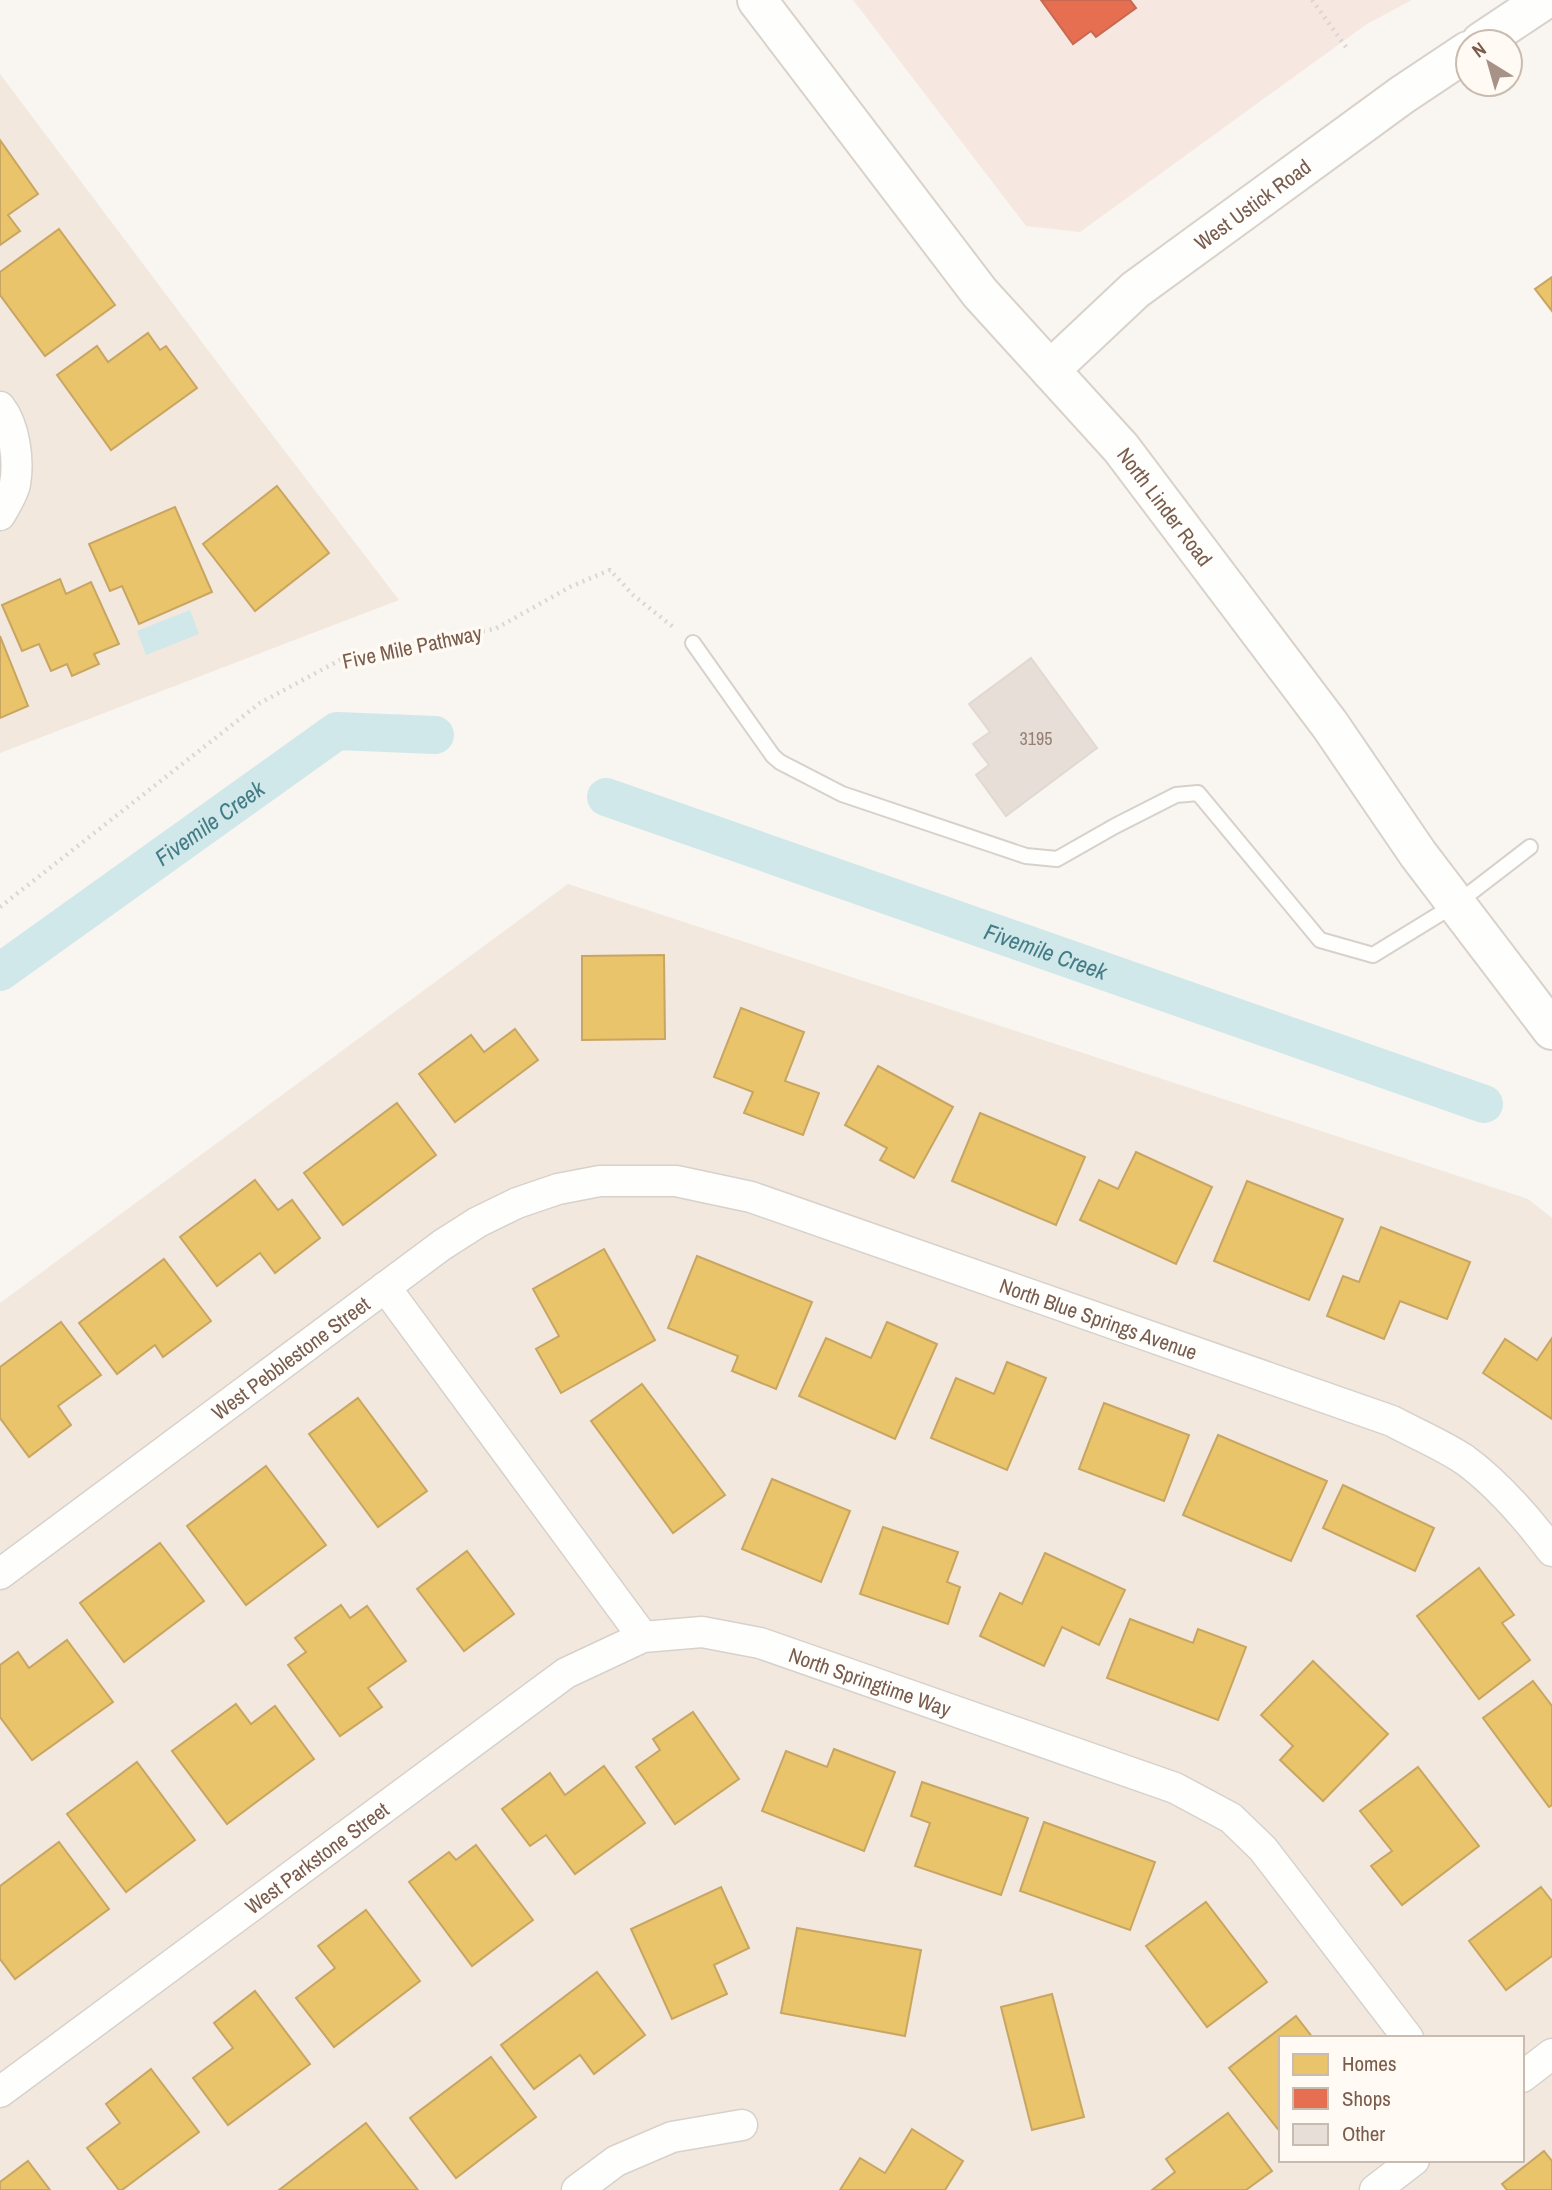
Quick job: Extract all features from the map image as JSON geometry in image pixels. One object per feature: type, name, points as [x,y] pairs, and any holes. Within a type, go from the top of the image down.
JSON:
[{"type":"main road","name":"North Linder Road","points":[[757,0],[980,293],[1130,459],[1330,725],[1418,854],[1552,1030]]},
{"type":"main road","points":[[1502,28],[1544,0]]},
{"type":"main road","name":"West Ustick Road","points":[[1050,370],[1135,290],[1402,95],[1454,60]]},
{"type":"street","points":[[0,407],[5,413],[15,441],[15,486],[0,515]]},
{"type":"street","name":"West Pebblestone Street","points":[[0,1574],[442,1245],[478,1222],[517,1203],[558,1189],[600,1181]]},
{"type":"street","name":"North Blue Springs Avenue","points":[[600,1181],[677,1181],[751,1198],[1392,1421],[1464,1460],[1497,1488],[1552,1551]]},
{"type":"street","points":[[385,1287],[643,1637]]},
{"type":"street","name":"North Springtime Way","points":[[643,1637],[702,1632],[760,1643],[1175,1788],[1231,1818],[1263,1849],[1406,2036]]},
{"type":"street","name":"West Parkstone Street","points":[[0,2092],[566,1672],[643,1637]]},
{"type":"street","points":[[1524,2075],[1552,2054]]},
{"type":"street","points":[[578,2190],[617,2161],[672,2137],[742,2125]]},
{"type":"street","points":[[1375,2190],[1411,2162]]},
{"type":"lane","points":[[693,643],[774,756],[780,762],[842,794],[1026,856],[1057,859],[1176,795],[1198,793],[1320,940],[1373,955],[1456,904],[1530,847]]},
{"type":"path","points":[[1312,0],[1346,47]]},
{"type":"path","name":"Five Mile Pathway","points":[[0,907],[260,704],[340,660],[495,629],[570,586],[610,570],[632,595],[693,643]]},
{"type":"shaded area","points":[[853,0],[1412,0],[1367,24],[1080,232],[1026,226]]},
{"type":"shaded area","points":[[0,74],[399,600],[0,753]]},
{"type":"shaded area","points":[[568,884],[1528,1199],[1552,1218],[1552,2190],[0,2190],[0,1303]]},
{"type":"water","points":[[190,610],[199,634],[146,655],[137,631]]},
{"type":"building: Homes","points":[[0,140],[38,194],[8,215],[20,231],[0,245]]},
{"type":"building: Homes","points":[[59,229],[115,305],[45,356],[0,295],[0,272]]},
{"type":"building: Homes","points":[[1552,277],[1552,311],[1535,289]]},
{"type":"building: Homes","points":[[148,333],[160,350],[166,346],[197,388],[111,450],[57,375],[97,346],[108,362]]},
{"type":"building: Homes","points":[[277,486],[329,553],[255,611],[203,544]]},
{"type":"building: Homes","points":[[175,507],[212,592],[139,624],[122,586],[110,591],[89,544]]},
{"type":"building: Homes","points":[[60,579],[66,594],[91,582],[119,644],[94,654],[99,664],[72,676],[67,664],[51,671],[39,644],[22,651],[2,605]]},
{"type":"building: Homes","points":[[0,636],[28,706],[0,718]]},
{"type":"building: Homes","points":[[664,955],[665,1039],[582,1040],[582,956]]},
{"type":"building: Homes","points":[[741,1008],[804,1032],[785,1081],[819,1093],[803,1135],[744,1113],[753,1092],[714,1077]]},
{"type":"building: Homes","points":[[515,1029],[538,1060],[455,1122],[419,1074],[471,1035],[484,1052]]},
{"type":"building: Homes","points":[[878,1066],[953,1107],[914,1178],[880,1160],[887,1148],[845,1125]]},
{"type":"building: Homes","points":[[397,1103],[436,1155],[343,1225],[304,1173]]},
{"type":"building: Homes","points":[[980,1113],[1085,1157],[1056,1225],[952,1181]]},
{"type":"building: Homes","points":[[1136,1152],[1212,1187],[1176,1264],[1080,1220],[1099,1180],[1118,1189]]},
{"type":"building: Homes","points":[[255,1180],[278,1210],[292,1200],[320,1238],[275,1273],[260,1253],[217,1286],[180,1237]]},
{"type":"building: Homes","points":[[1247,1181],[1343,1219],[1309,1300],[1214,1261]]},
{"type":"building: Homes","points":[[1381,1227],[1470,1262],[1447,1319],[1400,1301],[1384,1339],[1327,1316],[1343,1276],[1359,1282]]},
{"type":"building: Homes","points":[[604,1249],[655,1340],[561,1393],[536,1349],[559,1336],[533,1289]]},
{"type":"building: Homes","points":[[697,1256],[812,1302],[776,1389],[732,1371],[738,1356],[668,1328]]},
{"type":"building: Homes","points":[[164,1259],[211,1321],[163,1357],[155,1345],[117,1374],[79,1323]]},
{"type":"building: Homes","points":[[61,1322],[101,1375],[58,1406],[71,1425],[29,1457],[0,1418],[0,1367]]},
{"type":"building: Homes","points":[[887,1322],[937,1344],[895,1439],[799,1396],[826,1338],[871,1358]]},
{"type":"building: Homes","points":[[1552,1338],[1552,1419],[1483,1373],[1505,1339],[1537,1360]]},
{"type":"building: Homes","points":[[1007,1362],[1046,1378],[1007,1470],[931,1438],[956,1378],[994,1394]]},
{"type":"building: Homes","points":[[642,1384],[725,1495],[673,1533],[591,1421]]},
{"type":"building: Homes","points":[[358,1398],[427,1491],[378,1527],[309,1434]]},
{"type":"building: Homes","points":[[1104,1403],[1189,1435],[1164,1501],[1079,1469]]},
{"type":"building: Homes","points":[[1218,1435],[1327,1481],[1291,1561],[1183,1515]]},
{"type":"building: Homes","points":[[266,1466],[326,1545],[246,1605],[187,1526]]},
{"type":"building: Homes","points":[[772,1479],[850,1511],[821,1582],[742,1549]]},
{"type":"building: Homes","points":[[1343,1485],[1434,1528],[1415,1571],[1323,1528]]},
{"type":"building: Homes","points":[[883,1527],[958,1552],[947,1582],[960,1587],[948,1624],[860,1594]]},
{"type":"building: Homes","points":[[160,1543],[204,1601],[124,1662],[80,1603]]},
{"type":"building: Homes","points":[[467,1551],[514,1614],[464,1651],[417,1589]]},
{"type":"building: Homes","points":[[1045,1553],[1125,1590],[1099,1645],[1062,1627],[1044,1666],[980,1636],[1000,1593],[1022,1604]]},
{"type":"building: Homes","points":[[1479,1568],[1514,1615],[1502,1623],[1530,1660],[1479,1699],[1417,1616]]},
{"type":"building: Homes","points":[[341,1605],[350,1618],[367,1606],[406,1661],[368,1688],[382,1707],[340,1736],[288,1665],[306,1652],[295,1638]]},
{"type":"building: Homes","points":[[1130,1619],[1193,1643],[1198,1629],[1246,1647],[1218,1720],[1107,1678]]},
{"type":"building: Homes","points":[[67,1640],[113,1702],[32,1760],[0,1717],[0,1665],[18,1652],[29,1668]]},
{"type":"building: Homes","points":[[1313,1661],[1388,1734],[1323,1801],[1280,1760],[1293,1746],[1261,1715]]},
{"type":"building: Homes","points":[[1533,1681],[1552,1706],[1552,1805],[1549,1807],[1483,1718]]},
{"type":"building: Homes","points":[[236,1704],[251,1724],[275,1706],[314,1759],[227,1824],[172,1751]]},
{"type":"building: Homes","points":[[693,1712],[739,1779],[675,1824],[636,1767],[660,1750],[653,1739]]},
{"type":"building: Homes","points":[[834,1749],[895,1772],[864,1851],[762,1811],[786,1751],[827,1767]]},
{"type":"building: Homes","points":[[137,1762],[195,1840],[126,1892],[67,1814]]},
{"type":"building: Homes","points":[[604,1766],[645,1823],[575,1874],[546,1835],[530,1846],[502,1809],[550,1773],[565,1795]]},
{"type":"building: Homes","points":[[1418,1767],[1479,1846],[1402,1905],[1371,1866],[1392,1851],[1360,1811]]},
{"type":"building: Homes","points":[[922,1782],[1028,1818],[1001,1895],[915,1866],[930,1823],[911,1816]]},
{"type":"building: Homes","points":[[1044,1822],[1155,1862],[1130,1930],[1020,1891]]},
{"type":"building: Homes","points":[[59,1842],[109,1909],[15,1979],[0,1959],[0,1886]]},
{"type":"building: Homes","points":[[476,1845],[533,1920],[472,1966],[409,1882],[449,1852],[456,1860]]},
{"type":"building: Homes","points":[[721,1887],[749,1948],[714,1965],[727,1994],[672,2019],[631,1929]]},
{"type":"building: Homes","points":[[1541,1887],[1552,1901],[1552,1956],[1506,1990],[1469,1941]]},
{"type":"building: Homes","points":[[1206,1902],[1267,1982],[1207,2027],[1146,1946]]},
{"type":"building: Homes","points":[[366,1910],[420,1981],[334,2047],[296,1998],[335,1968],[318,1946]]},
{"type":"building: Homes","points":[[797,1928],[921,1950],[905,2036],[781,2013]]},
{"type":"building: Homes","points":[[597,1972],[645,2035],[594,2074],[580,2055],[534,2089],[501,2045]]},
{"type":"building: Homes","points":[[255,1991],[310,2064],[228,2125],[193,2078],[233,2048],[214,2023]]},
{"type":"building: Homes","points":[[1052,1994],[1084,2117],[1032,2130],[1001,2007]]},
{"type":"building: Homes","points":[[1296,2016],[1311,2036],[1279,2036],[1279,2130],[1229,2068]]},
{"type":"building: Homes","points":[[491,2057],[536,2117],[456,2178],[410,2118]]},
{"type":"building: Homes","points":[[151,2069],[199,2132],[119,2190],[87,2148],[120,2123],[106,2104]]},
{"type":"building: Homes","points":[[1228,2113],[1272,2171],[1246,2190],[1152,2190],[1175,2172],[1166,2159]]},
{"type":"building: Homes","points":[[366,2123],[418,2190],[279,2190]]},
{"type":"building: Homes","points":[[912,2129],[963,2161],[945,2190],[840,2190],[860,2158],[885,2173]]},
{"type":"building: Homes","points":[[1544,2151],[1552,2161],[1552,2190],[1507,2190],[1502,2184]]},
{"type":"building: Homes","points":[[28,2161],[50,2190],[0,2190],[0,2182]]},
{"type":"building: Shops","points":[[1041,0],[1130,0],[1136,8],[1096,37],[1091,31],[1073,44]]},
{"type":"building: Other","points":[[1031,658],[1097,748],[1006,816],[976,775],[989,765],[973,744],[990,732],[969,704]]},
{"type":"waterway","name":"Fivemile Creek","points":[[0,972],[337,731],[435,735]]},
{"type":"waterway","name":"Fivemile Creek","points":[[606,797],[1484,1104]]}]
